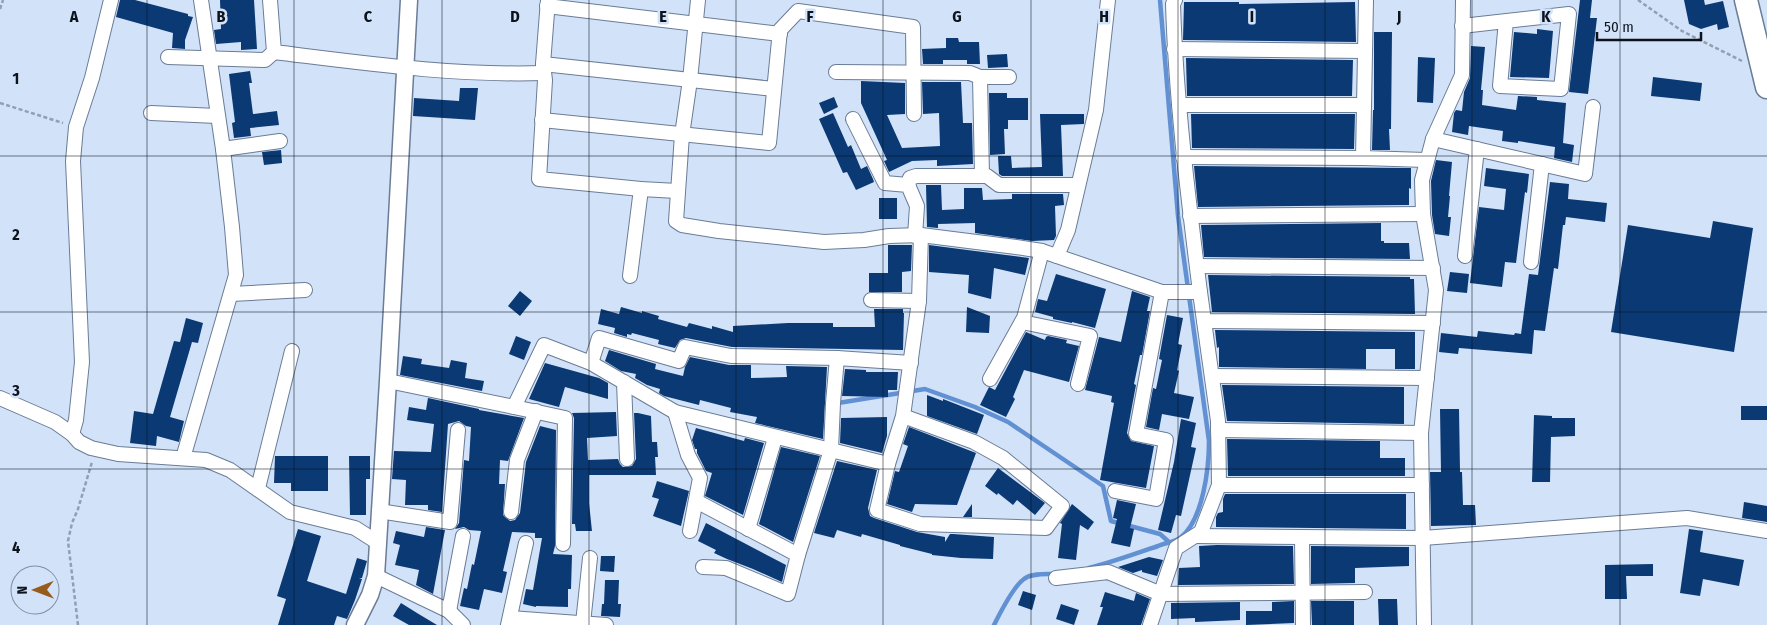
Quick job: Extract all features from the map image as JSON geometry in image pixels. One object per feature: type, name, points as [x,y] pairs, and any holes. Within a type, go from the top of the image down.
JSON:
[{"type":"highway","points":[[1746,0],[1765,79]]},
{"type":"street","points":[[72,434],[76,420],[82,362],[73,161],[76,127],[92,78],[111,0]]},
{"type":"street","points":[[183,458],[236,275],[222,148],[201,0]]},
{"type":"street","points":[[270,0],[274,52]]},
{"type":"street","points":[[355,625],[370,595],[376,576],[409,0]]},
{"type":"street","points":[[698,0],[677,190],[676,221],[682,225],[719,231],[824,242],[864,240],[889,236],[918,236],[1042,250],[1162,292],[1192,292]]},
{"type":"street","points":[[1057,256],[1068,230],[1096,110],[1108,0]]},
{"type":"street","points":[[1150,625],[1176,548],[1201,532],[1220,485],[1218,430],[1213,376],[1204,321],[1192,292],[1197,266],[1183,157],[1174,49],[1173,4],[1175,0]]},
{"type":"street","points":[[1363,158],[1366,0]]},
{"type":"street","points":[[1424,625],[1421,433],[1436,290],[1422,214],[1422,180],[1433,138],[1462,75],[1463,0]]},
{"type":"street","points":[[677,190],[641,189],[539,178],[546,80],[544,69],[547,3],[780,34]]},
{"type":"street","points":[[542,120],[769,143],[780,30],[798,11],[912,27],[914,114]]},
{"type":"street","points":[[1462,26],[1506,21],[1569,14],[1561,89],[1500,86],[1506,21]]},
{"type":"street","points":[[1174,49],[1365,51]]},
{"type":"street","points":[[168,57],[265,60],[274,52],[405,68],[496,75],[544,69],[690,80],[774,89]]},
{"type":"street","points":[[836,72],[970,72],[980,77],[1009,77]]},
{"type":"street","points":[[980,77],[982,176]]},
{"type":"street","points":[[1179,105],[1364,105]]},
{"type":"street","points":[[1433,138],[1585,174],[1593,107]]},
{"type":"street","points":[[151,113],[217,116]]},
{"type":"street","points":[[853,119],[885,183],[908,185]]},
{"type":"street","points":[[222,148],[280,141]]},
{"type":"street","points":[[1465,256],[1477,149]]},
{"type":"street","points":[[1183,157],[1426,160]]},
{"type":"street","points":[[1531,262],[1542,164]]},
{"type":"street","points":[[903,416],[974,442],[1003,458],[1062,506],[1046,528],[920,524],[877,510],[888,464],[903,416],[919,301],[917,206],[908,185],[910,178],[916,176],[987,176],[999,185],[1078,185]]},
{"type":"street","points":[[630,276],[641,189]]},
{"type":"street","points":[[1190,216],[1422,214]]},
{"type":"street","points":[[990,380],[1022,322],[1042,250]]},
{"type":"street","points":[[1197,266],[1433,268]]},
{"type":"street","points":[[231,294],[305,290]]},
{"type":"street","points":[[1115,491],[1156,499],[1166,440],[1136,434],[1162,292]]},
{"type":"street","points":[[871,300],[919,301]]},
{"type":"street","points":[[1204,321],[1433,323]]},
{"type":"street","points":[[1022,322],[1090,336],[1078,384]]},
{"type":"street","points":[[591,363],[599,338],[679,362],[685,347],[731,356],[837,358],[911,363]]},
{"type":"street","points":[[514,407],[544,345],[591,363],[675,412],[775,438],[888,464]]},
{"type":"street","points":[[258,488],[292,351]]},
{"type":"street","points":[[703,567],[726,568],[788,594],[798,555],[831,450],[837,358]]},
{"type":"street","points":[[1213,376],[1428,378]]},
{"type":"street","points":[[388,381],[564,418],[563,544]]},
{"type":"street","points":[[624,382],[627,459]]},
{"type":"street","points":[[0,398],[55,422],[80,442],[91,448],[118,454],[206,460],[214,463],[230,470],[258,488],[290,512],[355,528],[377,542]]},
{"type":"street","points":[[511,512],[517,460],[536,411]]},
{"type":"street","points":[[675,412],[688,455],[700,478],[690,530]]},
{"type":"street","points":[[379,511],[450,522],[458,430]]},
{"type":"street","points":[[1218,430],[1421,433]]},
{"type":"street","points":[[748,529],[775,438]]},
{"type":"street","points":[[1220,485],[1422,485]]},
{"type":"street","points":[[696,501],[798,555]]},
{"type":"street","points":[[1196,536],[1423,538],[1688,518],[1767,531]]},
{"type":"street","points":[[449,611],[462,536]]},
{"type":"street","points":[[1302,537],[1303,625]]},
{"type":"street","points":[[526,543],[509,621],[606,625]]},
{"type":"street","points":[[583,623],[590,558]]},
{"type":"street","points":[[1056,578],[1108,572],[1161,594],[1365,592]]},
{"type":"street","points":[[376,576],[449,611],[463,625]]},
{"type":"path","points":[[0,9],[3,0]]},
{"type":"path","points":[[1638,0],[1682,31],[1765,79]]},
{"type":"path","points":[[0,103],[76,127]]},
{"type":"path","points":[[78,625],[68,541],[72,522],[92,464],[91,448]]},
{"type":"building","points":[[120,0],[135,0],[193,17],[185,40],[185,49],[172,48],[173,33],[116,17]]},
{"type":"building","points":[[220,0],[254,0],[257,49],[241,50],[241,42],[216,44],[214,30],[221,29]]},
{"type":"building","points":[[1580,0],[1592,0],[1590,18],[1597,18],[1588,94],[1569,92]]},
{"type":"building","points":[[1684,0],[1704,0],[1705,5],[1723,1],[1729,27],[1718,30],[1717,24],[1701,29],[1689,24]]},
{"type":"building","points":[[1184,2],[1239,2],[1239,4],[1355,2],[1356,42],[1183,40]]},
{"type":"building","points":[[1537,29],[1553,31],[1549,78],[1510,77],[1514,32],[1537,34]]},
{"type":"building","points":[[1374,32],[1392,32],[1390,150],[1372,150]]},
{"type":"building","points":[[946,38],[958,38],[959,42],[979,42],[980,64],[967,64],[967,60],[943,60],[943,64],[923,64],[922,49],[946,48]]},
{"type":"building","points":[[1471,46],[1485,47],[1481,90],[1483,90],[1482,105],[1516,110],[1518,96],[1537,97],[1537,100],[1566,103],[1563,143],[1574,145],[1572,162],[1554,158],[1555,147],[1518,141],[1518,143],[1502,141],[1503,131],[1469,126],[1468,135],[1452,132],[1454,113],[1456,110],[1462,111],[1464,92],[1470,78]]},
{"type":"building","points":[[1007,54],[1008,67],[988,68],[987,55]]},
{"type":"building","points":[[1418,57],[1435,58],[1433,103],[1417,102]]},
{"type":"building","points":[[1186,58],[1353,60],[1352,96],[1187,96]]},
{"type":"building","points":[[250,71],[252,83],[249,83],[253,114],[277,111],[279,125],[250,128],[251,136],[234,138],[232,123],[235,122],[229,74]]},
{"type":"building","points":[[1653,77],[1702,83],[1700,101],[1651,96]]},
{"type":"building","points":[[861,81],[905,83],[905,114],[887,115],[902,148],[940,146],[939,113],[923,114],[922,82],[961,82],[963,123],[972,123],[973,164],[937,166],[937,160],[912,161],[889,172],[884,161],[887,160],[861,103]]},
{"type":"building","points":[[460,88],[478,88],[475,120],[413,116],[414,98],[459,101]]},
{"type":"building","points":[[989,93],[1007,93],[1007,98],[1028,98],[1028,120],[1008,120],[1008,129],[1004,129],[1005,154],[990,155]]},
{"type":"building","points":[[834,97],[838,107],[824,114],[819,103]]},
{"type":"building","points":[[833,113],[848,147],[851,145],[861,169],[867,166],[874,182],[856,190],[847,172],[843,173],[819,119]]},
{"type":"building","points":[[1040,114],[1084,114],[1084,124],[1061,125],[1063,176],[1002,176],[999,174],[998,156],[1011,156],[1012,168],[1042,167]]},
{"type":"building","points":[[1191,114],[1355,114],[1354,149],[1192,148]]},
{"type":"building","points":[[281,150],[282,163],[264,165],[262,152]]},
{"type":"building","points":[[1436,160],[1452,162],[1448,217],[1451,217],[1449,236],[1435,234],[1432,215],[1431,181]]},
{"type":"building","points":[[1194,166],[1411,168],[1409,205],[1198,207]]},
{"type":"building","points":[[1486,168],[1529,174],[1516,263],[1505,262],[1502,287],[1470,283],[1479,207],[1504,210],[1506,189],[1484,186]]},
{"type":"building","points":[[1550,182],[1569,184],[1568,199],[1607,203],[1605,222],[1566,217],[1565,225],[1563,225],[1558,269],[1554,268],[1545,331],[1534,330],[1532,354],[1459,348],[1458,354],[1439,352],[1441,333],[1477,337],[1478,331],[1521,334],[1529,274],[1538,275]]},
{"type":"building","points":[[926,185],[941,185],[942,210],[964,209],[964,188],[982,188],[983,200],[1012,199],[1012,194],[1063,194],[1064,205],[1055,206],[1056,236],[1054,240],[1032,241],[975,233],[975,223],[938,224],[938,228],[927,227]]},
{"type":"building","points":[[879,198],[897,198],[897,219],[879,219]]},
{"type":"building","points":[[1713,221],[1753,228],[1734,352],[1611,332],[1628,225],[1710,238]]},
{"type":"building","points":[[1381,223],[1381,241],[1384,241],[1384,243],[1409,243],[1410,259],[1204,257],[1201,225]]},
{"type":"building","points":[[888,245],[912,245],[911,271],[902,272],[902,292],[869,292],[869,273],[888,273]]},
{"type":"building","points":[[929,245],[1029,258],[1025,275],[994,268],[991,299],[968,293],[969,275],[929,272]]},
{"type":"building","points":[[1450,272],[1469,274],[1467,293],[1447,291]]},
{"type":"building","points":[[1056,274],[1106,289],[1095,328],[1053,319],[1053,317],[1035,312],[1038,299],[1047,301]]},
{"type":"building","points":[[1208,275],[1410,277],[1410,279],[1414,279],[1415,314],[1212,312]]},
{"type":"building","points":[[520,291],[532,301],[520,316],[508,306]]},
{"type":"building","points":[[1132,291],[1150,297],[1147,311],[1150,311],[1142,355],[1140,355],[1134,384],[1136,385],[1127,433],[1131,441],[1154,446],[1146,488],[1100,480],[1114,403],[1111,402],[1112,396],[1085,390],[1099,337],[1121,342]]},
{"type":"building","points":[[621,307],[659,316],[658,319],[687,327],[689,323],[712,329],[712,326],[733,332],[733,326],[788,323],[833,323],[833,327],[875,327],[874,309],[903,309],[903,350],[732,347],[686,338],[680,340],[675,348],[658,344],[659,340],[632,333],[631,335],[627,334],[627,337],[614,333],[615,328],[598,324],[601,309],[619,314]]},
{"type":"building","points":[[967,307],[990,316],[989,333],[966,332]]},
{"type":"building","points":[[1167,315],[1183,318],[1178,344],[1182,345],[1177,370],[1179,371],[1174,393],[1194,397],[1189,419],[1162,414],[1159,430],[1146,427],[1153,388],[1156,389],[1162,360],[1159,359]]},
{"type":"building","points":[[186,318],[203,323],[198,343],[192,342],[170,417],[184,421],[179,442],[157,436],[156,446],[130,443],[134,411],[153,414],[174,341],[180,342]]},
{"type":"building","points":[[1215,330],[1415,332],[1415,369],[1395,369],[1395,349],[1366,349],[1366,369],[1219,367],[1219,347],[1217,348]]},
{"type":"building","points":[[1026,332],[1045,340],[1048,336],[1067,340],[1066,343],[1079,346],[1069,382],[1024,370],[1013,397],[1015,399],[1006,417],[980,405],[989,387],[995,390]]},
{"type":"building","points":[[516,336],[531,342],[524,360],[509,354]]},
{"type":"building","points":[[609,350],[656,364],[655,369],[683,376],[690,357],[729,365],[751,365],[751,378],[787,377],[786,366],[827,367],[823,439],[755,423],[757,417],[730,412],[731,408],[700,400],[699,405],[664,396],[659,393],[660,389],[647,385],[635,378],[636,374],[621,371],[605,361]]},
{"type":"building","points":[[403,356],[422,359],[421,364],[449,368],[451,360],[467,363],[465,378],[484,381],[482,391],[400,375]]},
{"type":"building","points":[[545,363],[599,378],[608,383],[608,399],[565,387],[559,407],[529,399]]},
{"type":"building","points":[[845,369],[866,370],[866,372],[898,372],[897,390],[888,390],[888,397],[842,396]]},
{"type":"building","points":[[1222,385],[1404,387],[1404,424],[1227,421]]},
{"type":"building","points":[[927,395],[943,401],[943,399],[984,415],[977,434],[927,416]]},
{"type":"building","points":[[428,398],[524,418],[508,461],[500,460],[499,484],[505,484],[503,515],[510,521],[515,520],[520,513],[526,462],[540,426],[556,430],[555,546],[553,554],[572,555],[571,589],[568,589],[568,607],[536,607],[523,604],[526,589],[533,590],[542,538],[535,538],[535,533],[512,532],[503,571],[507,572],[502,593],[484,589],[479,610],[460,606],[464,588],[467,589],[472,564],[474,565],[481,531],[469,530],[464,527],[455,529],[459,523],[464,460],[469,461],[471,427],[459,421],[448,424],[442,512],[428,510],[428,505],[405,505],[406,480],[392,479],[394,451],[431,452],[434,424],[407,420],[409,407],[426,410]]},
{"type":"building","points":[[1741,406],[1767,406],[1767,420],[1741,420]]},
{"type":"building","points":[[1440,409],[1459,409],[1460,472],[1462,472],[1463,505],[1475,505],[1476,525],[1431,526],[1430,472],[1441,472]]},
{"type":"building","points":[[616,412],[617,436],[587,438],[588,460],[618,459],[623,467],[632,466],[636,459],[634,413],[638,413],[651,416],[652,442],[657,442],[658,457],[655,457],[656,475],[589,475],[592,531],[576,531],[575,524],[572,524],[574,418],[572,413]]},
{"type":"building","points":[[1534,415],[1552,416],[1552,418],[1575,418],[1575,436],[1551,437],[1550,482],[1532,482]]},
{"type":"building","points":[[887,417],[887,436],[882,453],[840,443],[841,418]]},
{"type":"building","points":[[1181,419],[1196,423],[1191,447],[1196,448],[1181,516],[1176,515],[1171,533],[1158,530],[1174,462]]},
{"type":"building","points":[[909,427],[976,453],[957,505],[915,504],[912,512],[887,504],[895,471],[899,472],[908,446],[903,444]]},
{"type":"building","points":[[696,428],[744,441],[745,438],[764,443],[743,515],[705,496],[712,473],[706,471],[697,453],[697,449],[695,449],[692,440]]},
{"type":"building","points":[[1227,439],[1380,441],[1380,458],[1405,458],[1405,476],[1228,476]]},
{"type":"building","points":[[781,447],[820,456],[793,542],[759,524]]},
{"type":"building","points":[[275,456],[328,456],[328,491],[291,491],[291,483],[274,483]]},
{"type":"building","points":[[349,456],[370,456],[370,479],[366,479],[366,515],[350,515]]},
{"type":"building","points":[[837,461],[877,470],[868,508],[870,516],[917,532],[945,537],[945,542],[950,534],[994,537],[993,559],[932,555],[862,534],[861,537],[837,530],[834,538],[814,533]]},
{"type":"building","points":[[998,468],[1045,503],[1035,515],[1017,500],[1013,505],[998,493],[997,495],[985,486]]},
{"type":"building","points":[[657,481],[689,491],[681,526],[653,516],[659,499],[652,497]]},
{"type":"building","points":[[1225,494],[1406,494],[1406,529],[1216,527],[1216,517],[1218,513],[1223,512]]},
{"type":"building","points":[[1117,500],[1136,504],[1130,528],[1134,529],[1130,547],[1111,543],[1117,519],[1113,518]]},
{"type":"building","points":[[1744,502],[1767,506],[1767,522],[1742,518]]},
{"type":"building","points":[[972,504],[972,517],[963,517]]},
{"type":"building","points":[[1072,504],[1094,522],[1088,530],[1080,525],[1076,560],[1058,558],[1062,524],[1060,523]]},
{"type":"building","points":[[706,523],[786,565],[782,582],[714,553],[716,550],[698,541]]},
{"type":"building","points":[[426,527],[445,530],[433,594],[416,585],[419,570],[395,565],[400,545],[393,543],[396,531],[424,537]]},
{"type":"building","points":[[298,529],[321,536],[307,581],[346,594],[357,558],[367,561],[362,578],[359,578],[362,579],[347,619],[337,616],[334,625],[278,625],[286,599],[277,596]]},
{"type":"building","points":[[1689,529],[1703,531],[1700,552],[1744,560],[1739,586],[1703,579],[1700,596],[1680,593]]},
{"type":"building","points":[[1199,546],[1293,546],[1294,584],[1178,585],[1179,568],[1200,567]]},
{"type":"building","points":[[1311,546],[1409,547],[1409,566],[1355,568],[1355,583],[1311,584]]},
{"type":"building","points":[[601,556],[615,556],[614,572],[600,571]]},
{"type":"building","points":[[1149,557],[1163,560],[1157,576],[1142,572],[1142,570],[1133,573],[1118,567]]},
{"type":"building","points":[[1653,564],[1653,576],[1626,576],[1627,599],[1605,599],[1605,565]]},
{"type":"building","points":[[605,580],[619,580],[618,604],[621,604],[620,617],[601,616],[602,604],[604,604]]},
{"type":"building","points":[[1023,591],[1036,595],[1032,610],[1018,605]]},
{"type":"building","points":[[1105,592],[1134,601],[1136,593],[1150,599],[1141,625],[1097,625],[1103,607],[1100,607]]},
{"type":"building","points":[[1378,599],[1397,599],[1398,625],[1379,625]]},
{"type":"building","points":[[1294,601],[1294,623],[1246,625],[1246,611],[1272,611],[1272,602]]},
{"type":"building","points":[[1311,601],[1354,601],[1354,625],[1312,625]]},
{"type":"building","points":[[1240,602],[1240,620],[1195,622],[1195,618],[1171,619],[1171,603]]},
{"type":"building","points":[[401,603],[437,625],[409,625],[393,616]]},
{"type":"building","points":[[1061,604],[1079,610],[1074,625],[1056,619]]},
{"type":"waterway","points":[[1089,568],[1180,538],[1188,530],[1199,507],[1208,465],[1209,441],[1178,216],[1160,0]]},
{"type":"waterway","points":[[838,403],[925,389],[975,407],[1008,422],[1103,486],[1111,521],[1160,534],[1169,542]]},
{"type":"waterway","points":[[994,625],[1003,607],[1020,582],[1034,575],[1054,574]]}]
